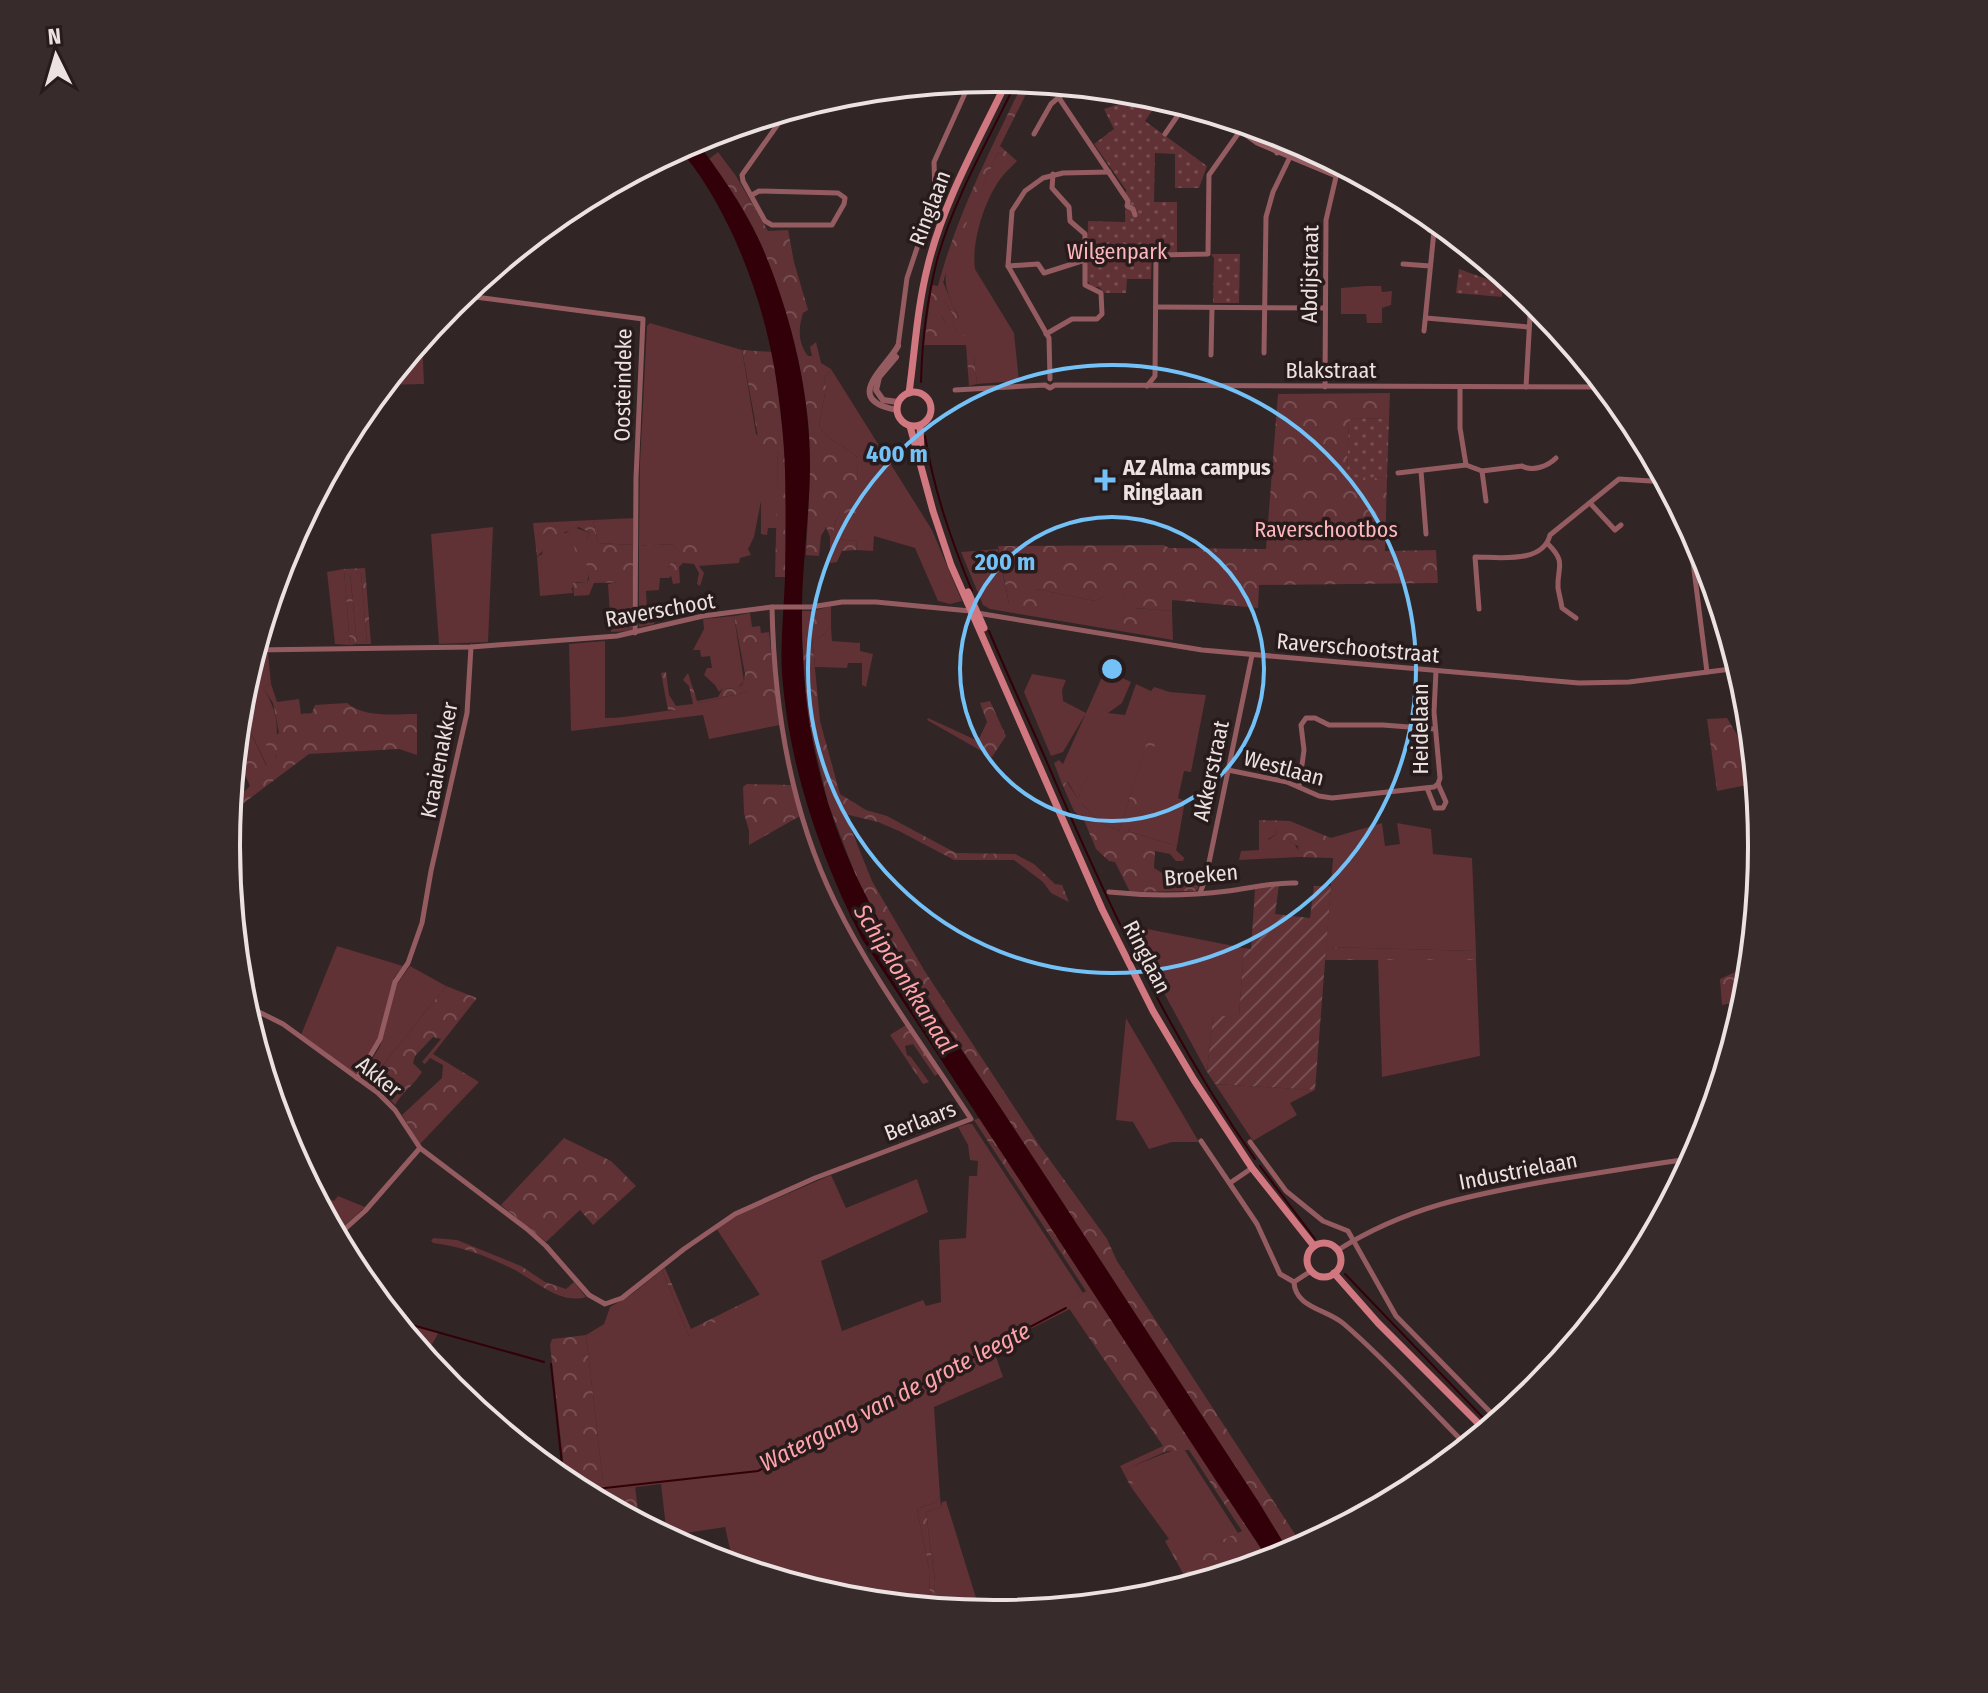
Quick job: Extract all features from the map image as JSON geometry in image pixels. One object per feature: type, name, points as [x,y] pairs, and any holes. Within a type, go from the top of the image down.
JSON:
[{"type":"main road","name":"Ringlaan","points":[[909,393],[922,288],[935,239],[952,195],[1002,92]]},
{"type":"main road","name":"Ringlaan","points":[[913,358],[919,392]]},
{"type":"main road","points":[[919,392],[929,400],[932,409],[929,419],[920,426],[910,426],[901,420],[898,406],[909,393],[919,392]]},
{"type":"main road","name":"Ringlaan","points":[[910,426],[933,511],[949,554],[1128,962],[1194,1080],[1252,1168],[1314,1246]]},
{"type":"main road","name":"Ringlaan","points":[[920,426],[922,468]]},
{"type":"main road","name":"Ringlaan","points":[[973,609],[993,657]]},
{"type":"main road","points":[[1328,1243],[1338,1250],[1341,1262],[1334,1273],[1320,1276],[1311,1271],[1307,1259],[1314,1246],[1328,1243]]},
{"type":"main road","points":[[1334,1273],[1378,1323],[1479,1424]]},
{"type":"street","points":[[898,406],[883,400],[876,390],[879,377],[895,360],[907,278],[935,194],[933,173],[936,156],[965,93]]},
{"type":"street","points":[[1034,134],[1051,104],[1062,96]]},
{"type":"street","points":[[1059,98],[1135,215]]},
{"type":"street","points":[[1165,134],[1178,115]]},
{"type":"street","points":[[752,195],[759,191],[838,193],[845,198],[844,204],[832,225],[772,225],[765,221],[743,181],[743,170],[777,124]]},
{"type":"street","points":[[1162,386],[1155,376],[1156,255],[1208,254],[1209,175],[1239,133]]},
{"type":"street","points":[[1249,137],[1277,153],[1336,176]]},
{"type":"street","points":[[1277,153],[1279,148]]},
{"type":"street","points":[[1264,353],[1266,217],[1273,192],[1290,157]]},
{"type":"street","points":[[955,390],[1045,385],[1050,379],[1050,347],[1046,334],[1008,266],[1012,211],[1025,191],[1053,174],[1109,172]]},
{"type":"street","points":[[1046,334],[1072,319],[1097,319],[1102,314],[1101,293],[1085,285],[1085,234],[1070,221],[1069,207],[1052,188],[1053,174]]},
{"type":"street","name":"Abdijstraat","points":[[1325,387],[1326,220],[1336,176]]},
{"type":"street","points":[[1424,331],[1434,234]]},
{"type":"street","points":[[1008,266],[1038,264],[1044,273],[1085,260]]},
{"type":"street","points":[[1403,264],[1430,266]]},
{"type":"street","name":"Oosteindeke","points":[[477,297],[643,319],[636,469],[635,633]]},
{"type":"street","points":[[1156,307],[1325,308]]},
{"type":"street","points":[[1211,355],[1212,308]]},
{"type":"street","points":[[1526,387],[1529,314]]},
{"type":"street","points":[[1426,318],[1528,327]]},
{"type":"street","points":[[1147,386],[1155,376]]},
{"type":"street","points":[[1050,379],[1055,385]]},
{"type":"street","name":"Blakstraat","points":[[1045,385],[1050,388],[1055,385],[1593,387]]},
{"type":"street","points":[[1460,387],[1460,428],[1466,465]]},
{"type":"street","points":[[1398,473],[1466,465],[1482,471],[1548,466],[1556,458]]},
{"type":"street","points":[[1421,471],[1426,534]]},
{"type":"street","points":[[1482,471],[1486,501]]},
{"type":"street","points":[[1479,609],[1475,557],[1534,555],[1548,544],[1550,535],[1619,479],[1654,481]]},
{"type":"street","points":[[1590,503],[1615,530],[1621,525]]},
{"type":"street","points":[[1548,544],[1558,554],[1562,608],[1576,618]]},
{"type":"street","points":[[1693,564],[1707,672]]},
{"type":"street","name":"Raverschootstraat","points":[[806,608],[842,602],[876,602],[973,609],[1193,649],[1600,683],[1727,669]]},
{"type":"street","name":"Raverschoot","points":[[471,647],[635,633],[703,616],[776,607],[806,608]]},
{"type":"street","name":"Berlaars","points":[[420,1148],[527,1229],[589,1295],[605,1304],[622,1298],[735,1214],[815,1178],[971,1119],[858,947],[811,846],[784,744],[777,695],[776,607]]},
{"type":"street","points":[[265,650],[471,647]]},
{"type":"street","name":"Kraaienakker","points":[[357,1078],[380,1039],[395,982],[408,963],[422,923],[467,713],[471,647]]},
{"type":"street","name":"Akkerstraat","points":[[1200,893],[1206,877],[1252,655]]},
{"type":"street","name":"Heidelaan","points":[[1433,786],[1436,671]]},
{"type":"street","points":[[1299,787],[1304,750],[1301,725],[1306,718],[1315,718],[1329,725],[1435,729]]},
{"type":"street","name":"Westlaan","points":[[1228,770],[1332,798],[1433,786]]},
{"type":"street","name":"Broeken","points":[[1109,892],[1143,895],[1200,893],[1281,882],[1296,883]]},
{"type":"street","name":"Akker","points":[[258,1012],[283,1024],[388,1100],[420,1148]]},
{"type":"street","points":[[1201,1141],[1268,1242],[1280,1274],[1294,1282],[1301,1299],[1342,1322],[1460,1439]]},
{"type":"street","points":[[1250,1142],[1286,1191],[1323,1221],[1348,1231],[1396,1316],[1492,1413]]},
{"type":"street","points":[[344,1229],[365,1211],[420,1148]]},
{"type":"street","name":"Industrielaan","points":[[1338,1250],[1438,1203],[1479,1193],[1680,1160]]},
{"type":"street","points":[[1230,1183],[1252,1168]]},
{"type":"street","points":[[1294,1282],[1311,1271]]},
{"type":"green space","points":[[1018,93],[1026,93],[1000,146],[1017,161],[1007,171],[1003,167],[1009,161],[998,152],[960,238],[959,248],[964,256],[961,263],[950,259],[943,282],[959,319],[955,318],[944,301],[941,303],[941,315],[945,322],[953,321],[957,333],[978,341],[979,358],[974,358],[977,384],[969,386],[966,345],[924,345],[932,285],[938,286],[945,260],[985,161]]},
{"type":"green space","name":"Wilgenpark","points":[[1122,103],[1153,109],[1145,121],[1207,166],[1199,188],[1175,188],[1175,154],[1155,153],[1154,202],[1177,202],[1177,252],[1152,252],[1151,279],[1127,279],[1126,293],[1105,293],[1099,287],[1092,287],[1087,280],[1088,221],[1125,222],[1126,190],[1094,144],[1114,129],[1104,109]]},
{"type":"green space","points":[[718,152],[768,231],[788,230],[808,310],[803,313],[800,325],[802,346],[808,356],[812,356],[810,347],[816,342],[821,363],[831,369],[824,379],[826,387],[819,426],[827,436],[858,458],[857,513],[840,513],[834,529],[838,539],[857,541],[856,550],[842,551],[837,562],[830,563],[830,537],[826,527],[821,536],[819,556],[806,555],[809,437],[796,351],[762,250],[709,159]]},
{"type":"green space","points":[[998,152],[1010,161],[1004,167],[1007,171],[993,191],[982,217],[974,257],[975,269],[1014,333],[1019,381],[977,384],[974,357],[978,358],[969,339],[957,333],[953,322],[945,322],[941,315],[941,302],[944,301],[955,318],[959,318],[947,290],[946,269]]},
{"type":"green space","points":[[1211,254],[1240,254],[1239,303],[1213,303],[1214,258]]},
{"type":"green space","points":[[1459,269],[1494,282],[1503,290],[1502,297],[1456,293]]},
{"type":"green space","points":[[1381,286],[1382,292],[1392,291],[1391,305],[1382,308],[1382,323],[1367,323],[1366,314],[1341,314],[1341,288]]},
{"type":"green space","points":[[650,323],[742,350],[756,434],[778,448],[777,528],[768,528],[767,535],[761,534],[761,501],[754,537],[748,549],[751,555],[740,558],[739,563],[699,566],[705,561],[704,545],[707,543],[639,540],[640,463],[647,326]]},
{"type":"green space","points":[[742,350],[773,352],[785,451],[785,577],[775,577],[778,449],[760,448]]},
{"type":"green space","points":[[423,354],[424,384],[397,385]]},
{"type":"green space","points":[[831,369],[932,530],[962,601],[950,604],[938,601],[915,548],[874,536],[873,551],[856,550],[857,541],[838,539],[836,536],[834,526],[840,513],[856,513],[858,458],[827,436],[819,426],[826,387],[824,379]]},
{"type":"green space","name":"Raverschootbos","points":[[1390,393],[1389,419],[1349,418],[1347,476],[1387,478],[1385,551],[1436,550],[1438,583],[1259,585],[1258,608],[1172,600],[1172,611],[1135,608],[1138,624],[1127,627],[1121,619],[1127,606],[1123,596],[1104,596],[1095,601],[1036,589],[1037,607],[1009,604],[998,546],[1164,545],[1169,548],[1266,549],[1278,394]]},
{"type":"green space","points":[[1349,418],[1389,419],[1387,478],[1347,477]]},
{"type":"green space","points":[[634,518],[633,545],[598,543],[593,520]]},
{"type":"green space","points":[[593,520],[598,543],[633,545],[633,582],[594,583],[589,595],[574,596],[573,583],[587,582],[589,579],[587,565],[579,561],[573,544],[586,540],[590,533],[579,527],[558,535],[547,531],[543,534],[545,548],[537,557],[533,523]]},
{"type":"green space","points":[[493,527],[488,642],[439,644],[431,534]]},
{"type":"green space","points":[[574,527],[590,533],[577,548],[588,568],[587,582],[576,582],[573,593],[540,596],[537,557],[542,554],[543,533],[566,533]]},
{"type":"green space","points":[[715,538],[714,543],[705,545],[708,549],[705,562],[699,566],[704,573],[700,586],[697,584],[699,573],[694,564],[683,563],[679,567],[680,583],[673,584],[669,566],[679,562],[681,556],[673,544],[639,546],[639,540]]},
{"type":"green space","points":[[673,544],[681,554],[680,562],[671,563],[669,567],[673,574],[669,578],[660,578],[659,590],[646,591],[647,608],[653,612],[654,624],[639,627],[639,546]]},
{"type":"green space","points":[[998,549],[1009,604],[1036,589],[1095,601],[1104,596],[1123,596],[1135,617],[1134,608],[1172,611],[1173,640],[990,609],[983,605],[961,552]]},
{"type":"green space","points":[[365,568],[371,644],[367,644],[361,572],[350,574],[357,644],[350,645],[344,569]]},
{"type":"green space","points":[[344,569],[350,645],[335,644],[327,572]]},
{"type":"green space","points":[[361,572],[367,644],[357,644],[350,573]]},
{"type":"green space","points":[[633,582],[632,631],[611,632],[608,584]]},
{"type":"green space","points":[[831,606],[831,627],[818,639],[812,637],[820,721],[840,794],[866,810],[887,816],[956,853],[1015,854],[1034,864],[1055,884],[1062,885],[1069,902],[1051,893],[1043,882],[1014,860],[954,860],[878,822],[845,814],[872,881],[924,970],[1039,1145],[1107,1239],[1117,1261],[1297,1537],[1284,1544],[865,900],[828,803],[807,714],[802,637],[812,636],[812,611]]},
{"type":"green space","points":[[802,611],[812,611],[813,636],[818,639],[831,627],[832,641],[860,643],[860,651],[873,654],[866,687],[862,685],[862,663],[848,663],[847,668],[815,667],[812,637],[802,637]]},
{"type":"green space","points":[[750,613],[752,627],[760,626],[761,633],[769,632],[778,716],[763,718],[759,695],[748,697],[747,692],[698,703],[699,710],[668,710],[661,673],[666,672],[669,695],[676,706],[693,704],[689,686],[683,680],[688,673],[697,701],[718,697],[723,688],[741,686],[745,674],[734,616]]},
{"type":"green space","points":[[734,616],[744,681],[737,689],[723,688],[719,692],[704,675],[707,668],[712,668],[710,656],[701,657],[700,650],[693,650],[704,629],[703,619]]},
{"type":"green space","points":[[605,641],[605,718],[698,710],[698,703],[747,692],[759,694],[778,716],[780,725],[709,739],[703,715],[571,731],[569,644]]},
{"type":"green space","points":[[265,653],[268,653],[271,684],[263,688],[276,719],[277,736],[276,762],[267,766],[249,729]]},
{"type":"green space","points":[[1105,670],[1131,682],[1122,703],[1108,713],[1125,715],[1136,684],[1151,691],[1154,687],[1170,692],[1206,695],[1191,772],[1184,771],[1178,798],[1185,801],[1177,846],[1128,831],[1149,737],[1119,831],[1101,823],[1082,804],[1090,771],[1078,799],[1068,782],[1062,784],[1054,763],[1059,760],[1063,764]]},
{"type":"green space","points":[[1032,674],[1066,680],[1062,690],[1063,701],[1086,713],[1063,752],[1051,756],[1024,692]]},
{"type":"green space","points":[[271,684],[277,702],[299,699],[301,714],[312,713],[315,705],[347,703],[371,713],[417,714],[417,755],[399,749],[309,754],[241,805],[241,794],[250,786],[244,771],[249,729],[266,765],[276,761],[277,756],[271,753],[264,741],[279,733],[273,703],[263,688]]},
{"type":"green space","points":[[990,701],[1006,736],[992,757],[927,720],[978,741],[987,722],[980,703]]},
{"type":"green space","points":[[1727,718],[1741,740],[1746,785],[1717,791],[1707,719]]},
{"type":"green space","points":[[1149,736],[1157,738],[1128,831],[1177,846],[1176,850],[1184,858],[1183,861],[1155,851],[1154,868],[1169,883],[1200,879],[1195,891],[1130,892],[1115,862],[1109,861],[1096,849],[1084,820],[1074,811],[1062,784],[1067,782],[1078,799],[1090,770],[1095,774],[1082,804],[1101,823],[1119,831]]},
{"type":"green space","points":[[747,784],[791,785],[800,816],[749,845],[743,787]]},
{"type":"green space","points":[[1259,820],[1290,821],[1331,838],[1331,858],[1299,857],[1298,846],[1290,842],[1280,849],[1264,850],[1264,843],[1277,834],[1274,829],[1259,830]]},
{"type":"green space","points":[[1382,823],[1385,846],[1400,844],[1397,823],[1431,829],[1433,854],[1472,858],[1476,951],[1326,947],[1333,858],[1331,838]]},
{"type":"green space","points":[[1274,829],[1277,834],[1268,839],[1280,849],[1289,842],[1294,843],[1299,857],[1239,860],[1241,851],[1259,850],[1259,830]]},
{"type":"green space","points":[[1279,885],[1275,914],[1310,918],[1314,886],[1331,886],[1315,1090],[1215,1084],[1207,1072],[1213,1016],[1239,1016],[1244,948],[1251,949],[1255,889]]},
{"type":"green space","points":[[1127,925],[1244,948],[1239,1017],[1213,1016],[1207,1072]]},
{"type":"green space","points":[[337,946],[403,966],[394,978],[379,1037],[357,1073],[352,1073],[301,1035]]},
{"type":"green space","points":[[1326,947],[1476,951],[1476,960],[1325,960]]},
{"type":"green space","points":[[1378,960],[1476,960],[1480,1056],[1382,1077]]},
{"type":"green space","points":[[410,966],[446,986],[368,1084],[363,1075],[380,1046],[397,984]]},
{"type":"green space","points":[[1738,971],[1732,1003],[1722,1005],[1720,979]]},
{"type":"green space","points":[[446,986],[477,998],[433,1054],[479,1082],[420,1144],[402,1115],[442,1078],[443,1065],[430,1058],[425,1064],[422,1062],[441,1039],[433,1037],[415,1056],[413,1063],[422,1072],[395,1105],[368,1084]]},
{"type":"green space","points":[[1126,1018],[1199,1142],[1172,1142],[1149,1149],[1133,1122],[1116,1120]]},
{"type":"green space","points":[[906,1025],[939,1073],[935,1076],[913,1044],[905,1046],[907,1055],[929,1082],[923,1084],[890,1035]]},
{"type":"green space","points":[[1215,1084],[1315,1090],[1290,1103],[1297,1115],[1253,1141]]},
{"type":"green space","points":[[980,1118],[1263,1551],[1185,1576],[1165,1541],[1170,1538],[1184,1557],[1242,1531],[1189,1450],[1167,1451],[1126,1469],[1134,1485],[1131,1487],[1120,1466],[1163,1446],[1066,1304],[1086,1291],[974,1120]]},
{"type":"green space","points":[[972,1124],[1083,1293],[1067,1304],[1070,1309],[993,1348],[1003,1377],[934,1407],[940,1496],[936,1502],[917,1509],[929,1568],[930,1598],[847,1587],[751,1561],[731,1554],[725,1527],[683,1534],[666,1526],[661,1484],[604,1491],[586,1335],[604,1324],[610,1307],[662,1270],[689,1336],[780,1284],[760,1295],[716,1228],[736,1216],[831,1175],[846,1208],[917,1179],[928,1212],[821,1261],[842,1331],[923,1300],[926,1306],[941,1302],[939,1240],[966,1238],[969,1176],[977,1176],[978,1161],[970,1160],[968,1145],[958,1127]]},
{"type":"green space","points":[[564,1138],[611,1161],[636,1186],[593,1225],[580,1210],[546,1242],[501,1205]]},
{"type":"green space","points":[[338,1196],[365,1207],[343,1227],[327,1198],[334,1201]]},
{"type":"green space","points":[[431,1240],[457,1240],[521,1266],[545,1282],[566,1289],[574,1282],[586,1297],[576,1299],[556,1294],[492,1259],[433,1243]]},
{"type":"green space","points":[[665,1268],[691,1329],[781,1284],[782,1287],[689,1336],[662,1270]]},
{"type":"green space","points":[[410,1323],[439,1332],[430,1347]]},
{"type":"green space","points":[[586,1335],[604,1490],[635,1487],[638,1511],[564,1466],[550,1345],[552,1339]]},
{"type":"green space","points":[[1176,1449],[1184,1449],[1238,1533],[1183,1558],[1131,1487],[1134,1485],[1125,1469]]},
{"type":"green space","points":[[940,1496],[941,1507],[926,1512],[934,1598],[930,1598],[929,1568],[917,1509],[936,1502]]},
{"type":"green space","points":[[946,1501],[977,1600],[934,1598],[926,1512],[941,1507],[942,1502]]},
{"type":"water","name":"Schipdonkkanaal","points":[[703,150],[753,228],[781,297],[797,354],[807,413],[810,471],[802,604],[805,691],[822,781],[843,845],[861,886],[905,964],[1258,1501],[1283,1544],[1263,1551],[862,939],[833,876],[799,777],[786,709],[781,650],[786,487],[784,443],[772,357],[748,271],[719,207],[686,158]]},
{"type":"waterway","points":[[921,382],[928,305],[944,237],[962,191],[1011,93]]},
{"type":"waterway","points":[[925,436],[944,515],[972,591]]},
{"type":"waterway","points":[[989,631],[1091,863],[1140,965],[1194,1064],[1255,1159]]},
{"type":"waterway","points":[[1260,1166],[1315,1239]]},
{"type":"waterway","points":[[1345,1274],[1485,1419]]},
{"type":"waterway","name":"Watergang van de grote leegte","points":[[599,1489],[758,1471],[1066,1308]]},
{"type":"waterway","name":"Watergang van de grote leegte","points":[[411,1325],[544,1362]]},
{"type":"waterway","name":"Watergang van de grote leegte","points":[[551,1364],[562,1465]]},
{"type":"place","name":"AZ Alma campus Ringlaan","points":[[1105,480]]}]
